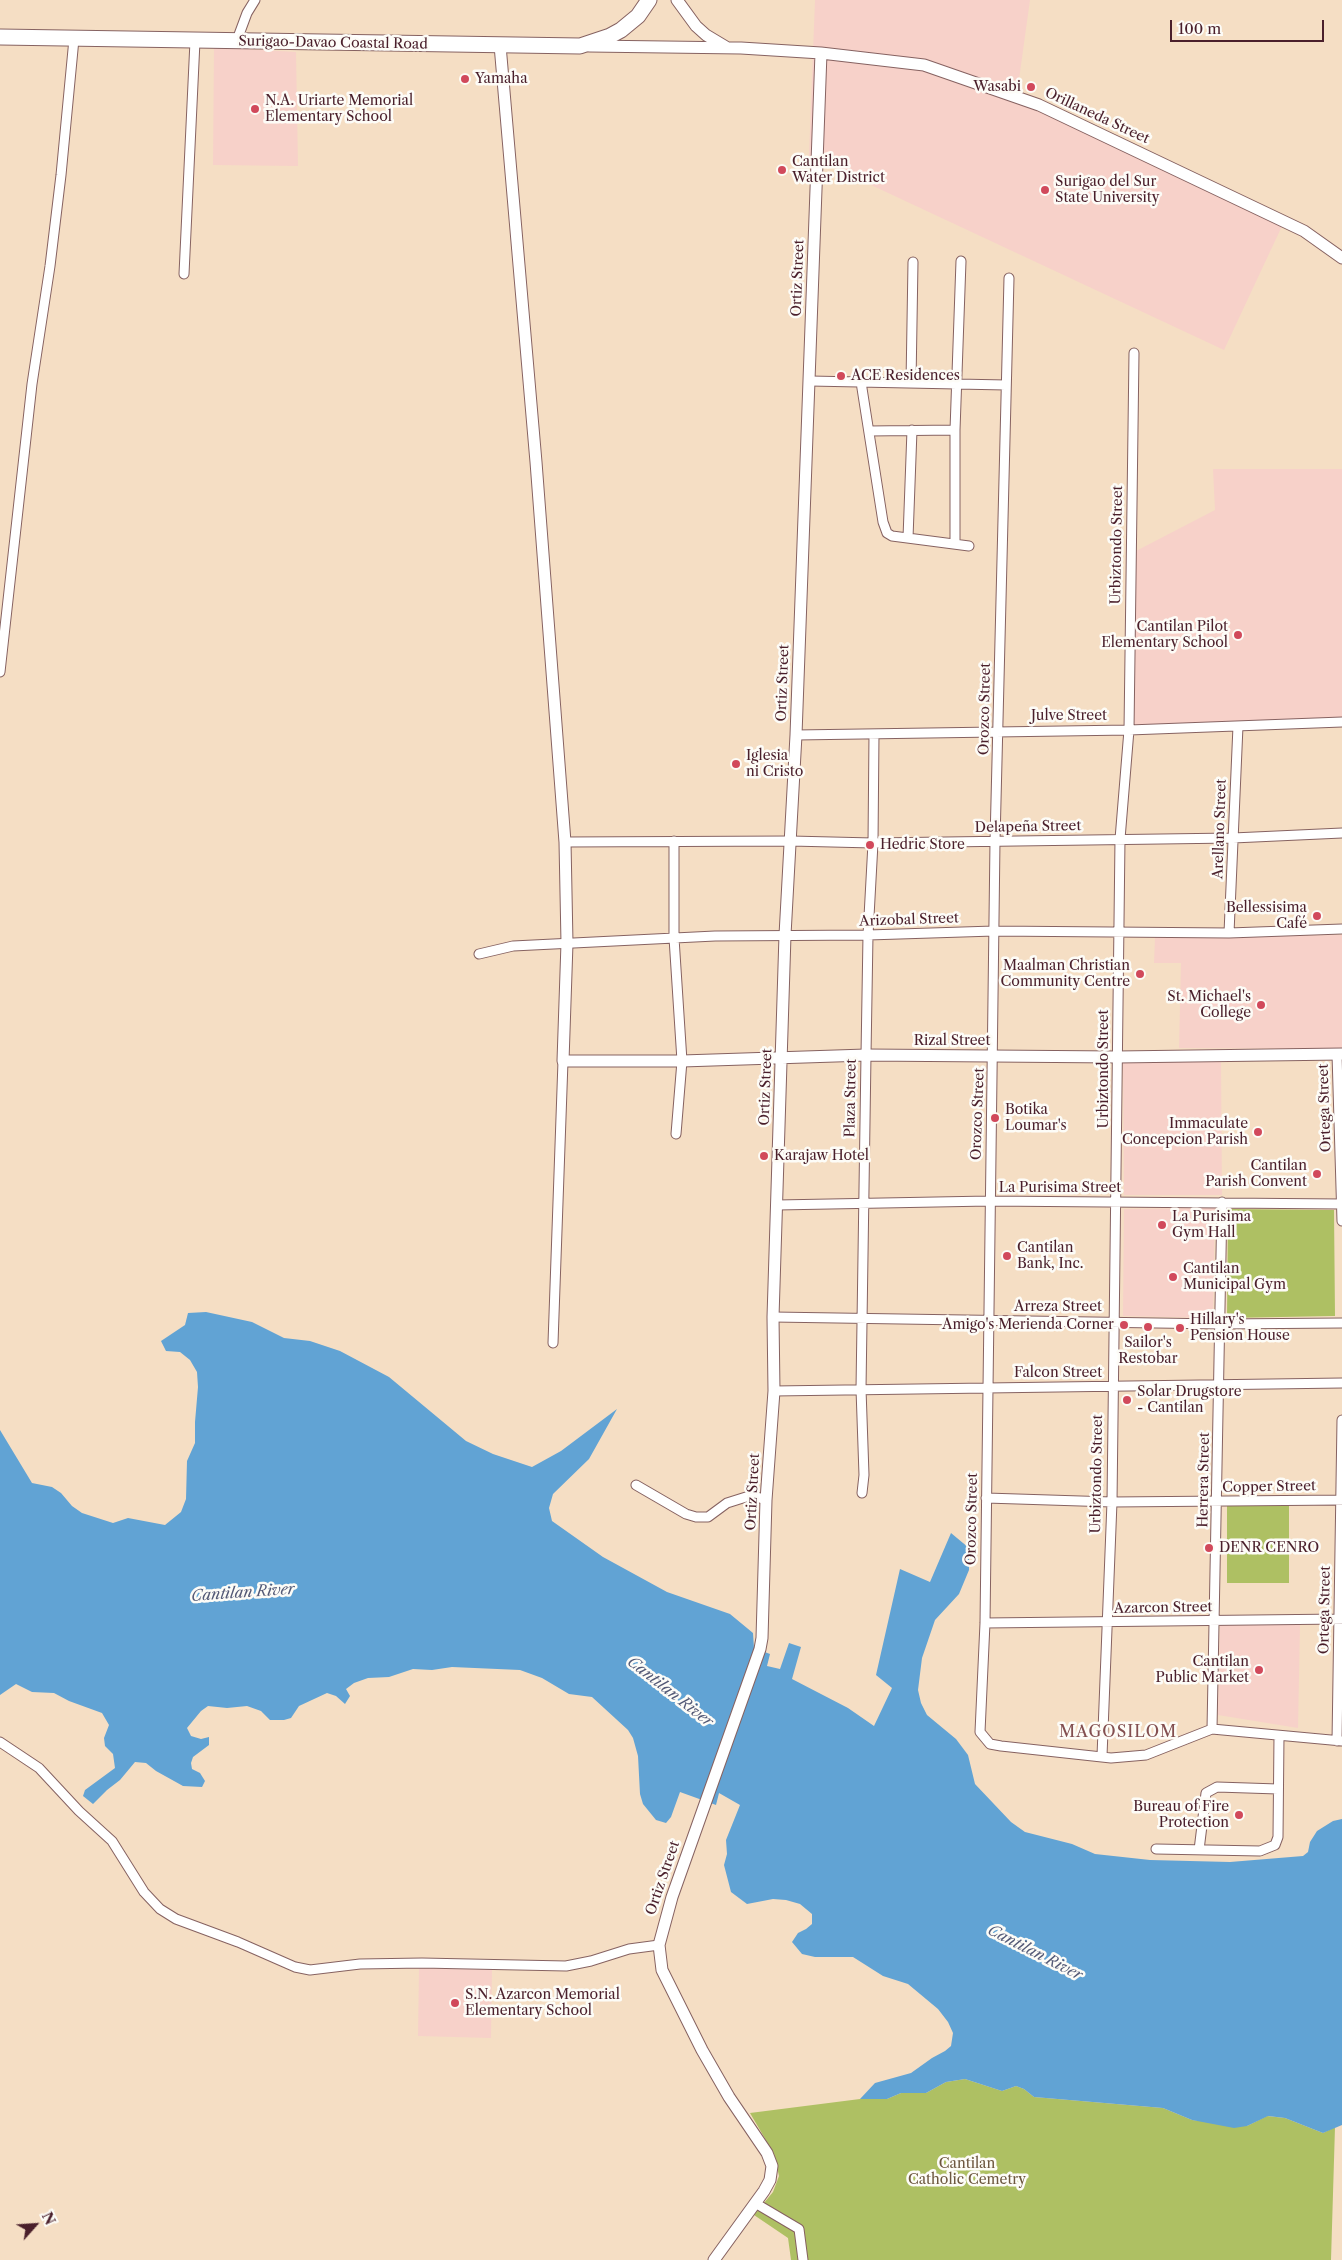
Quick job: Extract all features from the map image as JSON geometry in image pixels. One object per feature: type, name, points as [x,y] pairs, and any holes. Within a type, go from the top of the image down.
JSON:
[{"type":"highway","name":"Surigao-Davao Coastal Road","points":[[0,37],[195,42],[237,40],[580,46],[610,36],[621,30],[638,16],[649,0]]},
{"type":"street","points":[[237,40],[247,13],[255,0]]},
{"type":"street","points":[[677,0],[688,18],[706,36],[730,48]]},
{"type":"street","points":[[0,672],[32,384],[60,184],[74,39]]},
{"type":"street","points":[[184,274],[195,42]]},
{"type":"street","points":[[500,45],[535,453],[565,842],[566,943],[553,1343]]},
{"type":"street","name":"Orillaneda Street","points":[[580,46],[730,48],[821,53],[924,65],[1039,104],[1304,231],[1342,258]]},
{"type":"street","name":"Ortiz Street","points":[[755,2203],[770,2180],[772,2166],[767,2153],[729,2097],[702,2050],[662,1970],[659,1945],[672,1897],[760,1649],[765,1566],[766,1500],[774,1391],[773,1317],[785,935],[796,736],[821,53]]},
{"type":"street","points":[[956,544],[955,430],[962,261]]},
{"type":"street","points":[[911,383],[914,262]]},
{"type":"street","name":"Orozco Street","points":[[1009,278],[995,841],[985,1623],[980,1732],[990,1744],[1111,1758],[1146,1755],[1212,1729]]},
{"type":"street","name":"Urbiztondo Street","points":[[1102,1756],[1112,1502],[1112,1387],[1116,1321],[1120,839],[1128,730],[1134,353]]},
{"type":"street","points":[[810,381],[1006,385]]},
{"type":"street","points":[[860,382],[885,530],[892,536],[969,546]]},
{"type":"street","points":[[908,538],[912,430]]},
{"type":"street","points":[[869,431],[955,430]]},
{"type":"street","name":"Julve Street","points":[[796,736],[1128,730],[1342,722]]},
{"type":"street","name":"Arellano Street","points":[[1229,933],[1238,726]]},
{"type":"street","name":"Plaza Street","points":[[862,1493],[864,1475],[861,1389],[866,1055],[868,935],[874,843],[874,734]]},
{"type":"street","name":"Delapeña Street","points":[[565,842],[791,841],[874,843],[1233,838],[1342,833]]},
{"type":"street","points":[[674,841],[674,938],[682,1061],[676,1134]]},
{"type":"street","name":"Arizobal Street","points":[[479,954],[514,946],[674,938],[994,931],[1229,933],[1342,929]]},
{"type":"street","name":"Rizal Street","points":[[563,1061],[682,1061],[866,1055],[1117,1057],[1340,1054]]},
{"type":"street","name":"Ortega Street","points":[[1340,1054],[1342,1221]]},
{"type":"street","name":"La Purisima Street","points":[[777,1205],[989,1201],[1342,1204]]},
{"type":"street","name":"Herrera Street","points":[[1212,1729],[1222,1202]]},
{"type":"street","name":"Arreza Street","points":[[773,1317],[862,1320],[1116,1321],[1220,1324],[1342,1323]]},
{"type":"street","name":"Falcon Street","points":[[774,1391],[1342,1383]]},
{"type":"street","name":"Ortega Street","points":[[1340,1741],[1342,1420]]},
{"type":"street","points":[[636,1485],[686,1514],[696,1517],[708,1517],[727,1503],[746,1497],[754,1496],[766,1500]]},
{"type":"street","name":"Copper Street","points":[[986,1498],[1112,1502],[1341,1500]]},
{"type":"street","name":"Azarcon Street","points":[[985,1623],[1340,1619]]},
{"type":"street","points":[[1212,1729],[1340,1741]]},
{"type":"street","points":[[1156,1849],[1260,1851],[1275,1844],[1278,1837],[1279,1736]]},
{"type":"street","points":[[0,1742],[39,1768],[79,1811],[112,1841],[144,1892],[160,1909],[176,1919],[238,1942],[295,1967],[310,1970],[360,1964],[422,1963],[566,1966],[591,1961],[629,1949],[659,1945]]},
{"type":"street","points":[[1199,1850],[1206,1793],[1217,1787],[1278,1789]]},
{"type":"street","points":[[714,2260],[755,2203],[799,2229],[803,2260]]},
{"type":"shaded area","name":"Surigao del Sur State University","points":[[815,0],[1030,0],[1016,101],[1283,224],[1224,350],[809,156]]},
{"type":"shaded area","name":"N.A. Uriarte Memorial Elementary School","points":[[214,47],[296,52],[298,166],[213,165]]},
{"type":"shaded area","name":"Cantilan Pilot Elementary School","points":[[1213,469],[1342,469],[1342,718],[1133,725],[1136,551],[1215,510]]},
{"type":"shaded area","name":"St. Michael's College","points":[[1342,935],[1342,1049],[1179,1048],[1181,963],[1154,963],[1155,937]]},
{"type":"shaded area","points":[[1123,1062],[1221,1062],[1222,1195],[1124,1195]]},
{"type":"shaded area","points":[[1215,1208],[1213,1318],[1123,1316],[1124,1209]]},
{"type":"shaded area","name":"Cantilan Public Market","points":[[1220,1625],[1300,1625],[1298,1728],[1218,1715]]},
{"type":"shaded area","name":"S.N. Azarcon Memorial Elementary School","points":[[419,1968],[492,1969],[491,2038],[418,2036]]},
{"type":"green space","points":[[1228,1209],[1334,1210],[1335,1316],[1227,1318]]},
{"type":"green space","points":[[1227,1504],[1289,1504],[1289,1583],[1227,1583]]},
{"type":"green space","name":"Cantilan Catholic Cemetry","points":[[965,2079],[1002,2091],[1016,2086],[1024,2089],[1034,2097],[1163,2108],[1192,2120],[1247,2126],[1267,2116],[1285,2118],[1323,2133],[1335,2127],[1331,2260],[791,2260],[788,2238],[754,2215],[773,2192],[779,2176],[774,2154],[750,2113],[860,2099],[887,2099],[901,2093],[926,2093],[946,2082]]},
{"type":"water","name":"Cantilan River","points":[[206,1312],[252,1322],[284,1338],[310,1341],[340,1351],[389,1377],[466,1441],[493,1454],[532,1467],[561,1451],[617,1409],[589,1459],[553,1494],[549,1508],[552,1521],[603,1557],[667,1592],[730,1614],[753,1633],[754,1648],[770,1654],[767,1666],[780,1669],[789,1643],[801,1647],[792,1679],[848,1708],[874,1726],[892,1688],[876,1675],[900,1569],[930,1582],[951,1533],[969,1548],[969,1570],[959,1594],[935,1620],[922,1658],[918,1690],[921,1703],[927,1715],[956,1739],[968,1755],[975,1784],[1011,1822],[1025,1832],[1072,1844],[1095,1854],[1150,1860],[1230,1862],[1303,1856],[1308,1852],[1310,1842],[1317,1831],[1333,1821],[1342,1819],[1342,2125],[1323,2133],[1285,2118],[1268,2116],[1247,2126],[1234,2128],[1192,2120],[1163,2108],[1034,2097],[1024,2089],[1016,2086],[1002,2091],[965,2079],[946,2082],[926,2093],[901,2093],[887,2099],[860,2099],[875,2083],[911,2073],[951,2046],[953,2033],[948,2022],[938,2009],[908,1984],[883,1976],[853,1957],[815,1957],[802,1954],[792,1942],[798,1933],[812,1924],[812,1914],[800,1904],[786,1900],[773,1899],[747,1904],[731,1892],[724,1865],[727,1854],[726,1840],[740,1805],[719,1793],[716,1805],[680,1792],[671,1817],[666,1823],[656,1820],[643,1804],[640,1794],[638,1756],[633,1738],[628,1730],[592,1697],[569,1694],[542,1678],[520,1670],[452,1667],[432,1670],[413,1669],[389,1677],[368,1678],[354,1683],[346,1689],[350,1696],[345,1704],[336,1696],[327,1693],[299,1706],[291,1718],[284,1720],[270,1720],[261,1711],[247,1706],[227,1708],[208,1706],[201,1711],[187,1728],[191,1736],[201,1739],[209,1737],[209,1745],[193,1757],[191,1763],[192,1769],[200,1773],[205,1781],[202,1787],[183,1786],[156,1771],[146,1763],[135,1762],[120,1780],[93,1804],[83,1796],[85,1790],[115,1768],[113,1754],[105,1746],[104,1738],[109,1725],[102,1713],[69,1701],[54,1693],[32,1692],[16,1684],[0,1695],[0,1430],[32,1483],[52,1487],[82,1513],[113,1523],[128,1518],[165,1525],[181,1512],[186,1499],[187,1461],[195,1443],[198,1387],[197,1372],[190,1360],[180,1352],[166,1351],[161,1341],[185,1325],[188,1313]]},
{"type":"place","name":"Yamaha","points":[[465,79]]},
{"type":"place","name":"Wasabi","points":[[1031,87]]},
{"type":"place","name":"N.A. Uriarte Memorial Elementary School","points":[[255,109]]},
{"type":"place","name":"Cantilan Water District","points":[[782,170]]},
{"type":"place","name":"Surigao del Sur State University","points":[[1045,190]]},
{"type":"place","name":"ACE Residences","points":[[841,376]]},
{"type":"place","name":"Cantilan Pilot Elementary School","points":[[1238,635]]},
{"type":"place","name":"Iglesia ni Cristo","points":[[736,764]]},
{"type":"place","name":"Hedric Store","points":[[870,845]]},
{"type":"place","name":"Bellessisima Café","points":[[1317,916]]},
{"type":"place","name":"Maalman Christian Community Centre","points":[[1140,974]]},
{"type":"place","name":"St. Michael's College","points":[[1261,1005]]},
{"type":"place","name":"Botika Loumar's","points":[[995,1118]]},
{"type":"place","name":"Immaculate Concepcion Parish","points":[[1258,1132]]},
{"type":"place","name":"Karajaw Hotel","points":[[764,1156]]},
{"type":"place","name":"Cantilan Parish Convent","points":[[1317,1174]]},
{"type":"place","name":"La Purisima Gym Hall","points":[[1162,1225]]},
{"type":"place","name":"Cantilan Bank, Inc.","points":[[1007,1256]]},
{"type":"place","name":"Cantilan Municipal Gym","points":[[1173,1277]]},
{"type":"place","name":"Amigo's Merienda Corner","points":[[1124,1325]]},
{"type":"place","name":"Sailor's Restobar","points":[[1148,1327]]},
{"type":"place","name":"Hillary's Pension House","points":[[1180,1328]]},
{"type":"place","name":"Solar Drugstore - Cantilan","points":[[1127,1400]]},
{"type":"place","name":"DENR CENRO","points":[[1209,1548]]},
{"type":"place","name":"Cantilan Public Market","points":[[1259,1670]]},
{"type":"place","name":"Bureau of Fire Protection","points":[[1239,1815]]},
{"type":"place","name":"S.N. Azarcon Memorial Elementary School","points":[[455,2003]]},
{"type":"district","name":"MAGOSILOM","points":[[1118,1732]]}]
